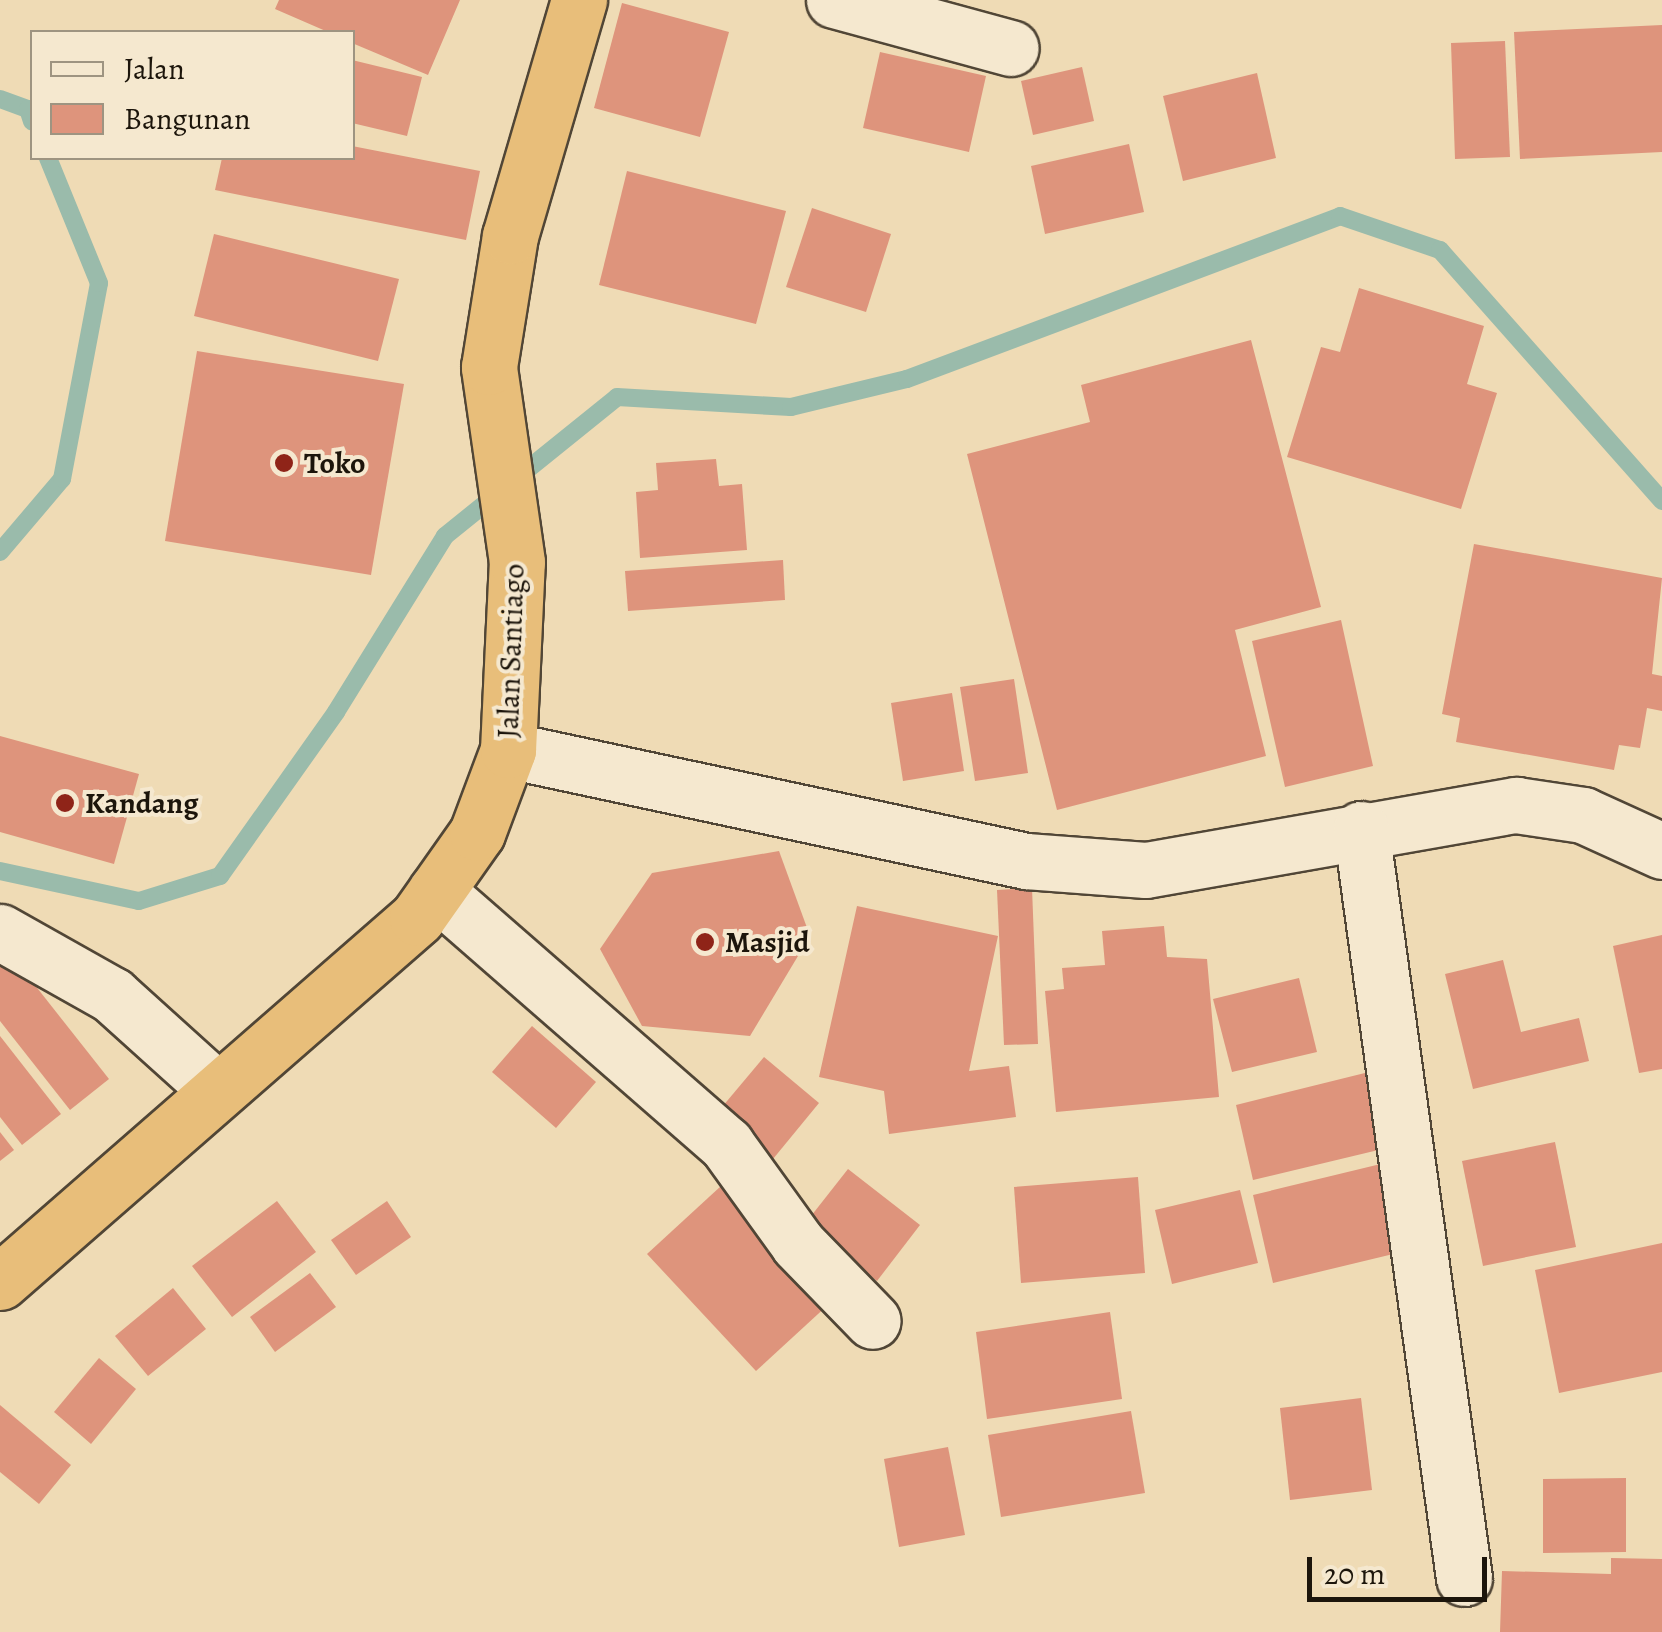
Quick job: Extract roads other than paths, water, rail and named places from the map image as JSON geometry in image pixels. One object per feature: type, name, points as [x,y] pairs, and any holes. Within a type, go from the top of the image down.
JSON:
[{"type":"highway","name":"Jalan Santiago","points":[[0,1282],[417,918],[478,834],[508,750],[516,562],[489,367],[510,236],[580,0]]},
{"type":"street","points":[[834,0],[1012,48]]},
{"type":"street","points":[[508,750],[1026,861],[1146,870],[1361,829],[1516,806],[1583,815],[1658,840]]},
{"type":"street","points":[[1361,829],[1464,1578]]},
{"type":"street","points":[[436,891],[726,1144],[798,1244],[873,1321]]},
{"type":"street","points":[[0,932],[112,995],[217,1090]]},
{"type":"waterway","points":[[0,99],[28,109],[30,115]]},
{"type":"waterway","points":[[0,552],[62,479],[99,283],[49,160]]},
{"type":"waterway","points":[[0,871],[139,901],[220,876],[336,712],[445,536],[617,397],[791,407],[907,379],[1340,216],[1440,250],[1662,501]]},
{"type":"place","name":"Toko","points":[[284,463]]},
{"type":"place","name":"Kandang","points":[[65,803]]},
{"type":"place","name":"Masjid","points":[[705,942]]}]
